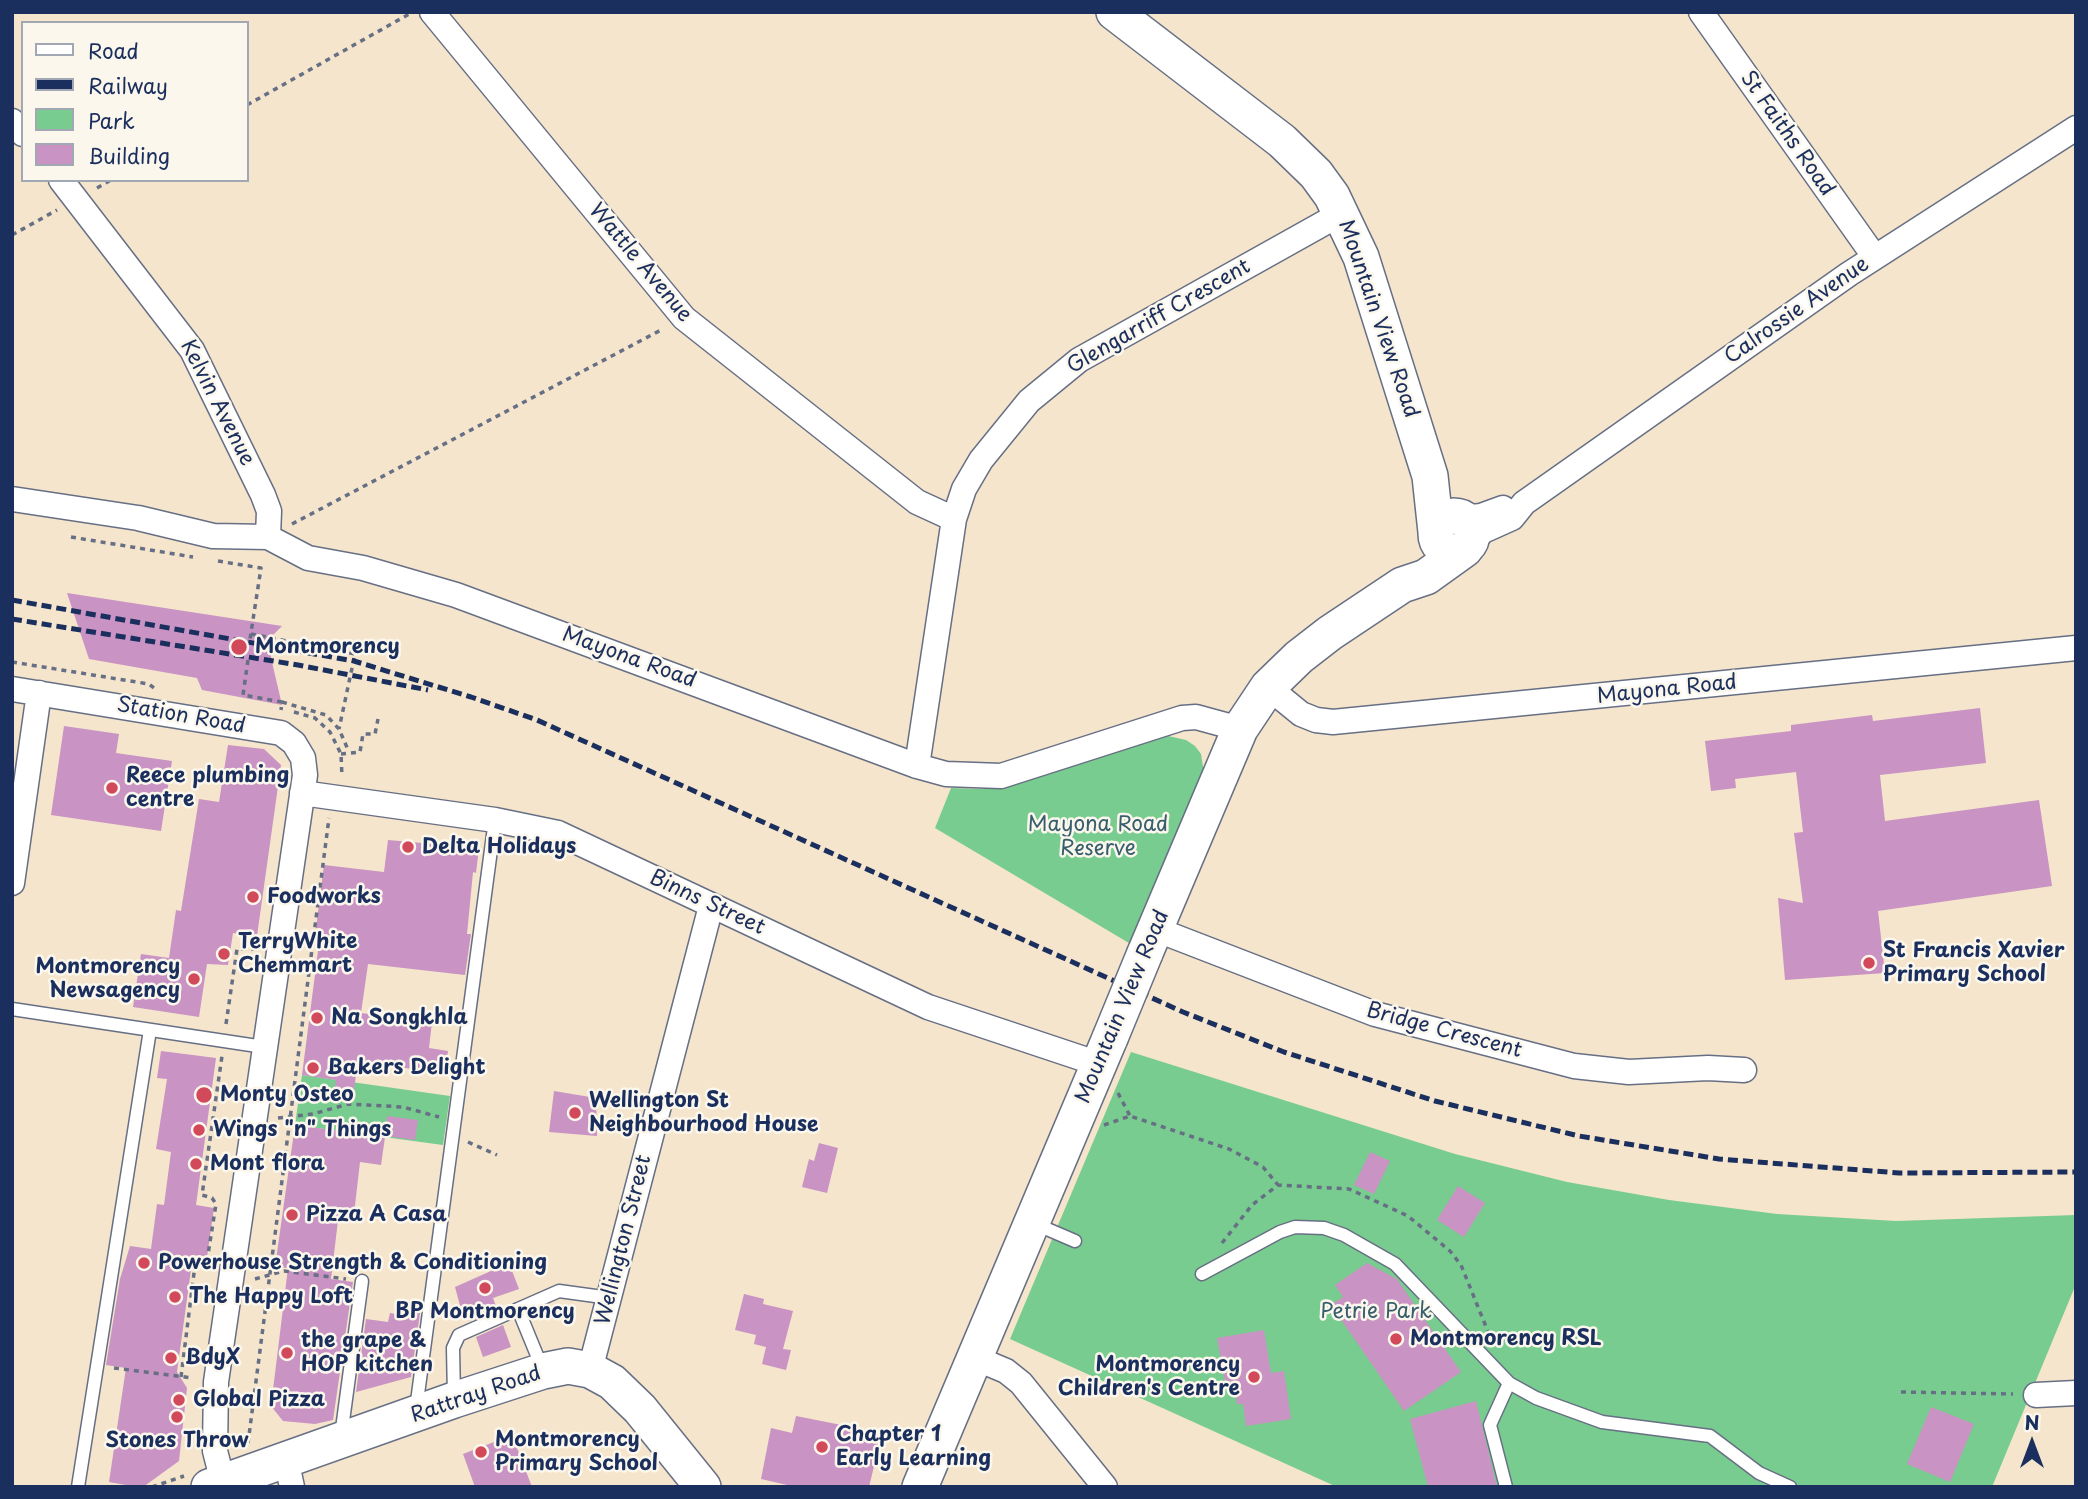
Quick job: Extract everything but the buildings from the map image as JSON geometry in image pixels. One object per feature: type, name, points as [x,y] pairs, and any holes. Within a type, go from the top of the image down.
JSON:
[{"type":"street","name":"Wattle Avenue","points":[[432,12],[684,318],[917,502],[954,519]]},
{"type":"street","name":"Mountain View Road","points":[[920,1487],[1240,729],[1268,687],[1314,645],[1402,585],[1426,577],[1455,532],[1430,476],[1361,257],[1342,213],[1316,174],[1282,141],[1114,12]]},
{"type":"street","name":"St Faiths Road","points":[[1701,12],[1874,256]]},
{"type":"street","name":"Calrossie Avenue","points":[[1455,532],[1481,516],[1524,503],[1874,256],[2076,128]]},
{"type":"street","name":"Kelvin Avenue","points":[[63,182],[192,350],[263,495],[269,511],[268,537]]},
{"type":"street","name":"Glengarriff Crescent","points":[[917,766],[954,519],[964,489],[981,460],[1048,382],[1079,360],[1342,213]]},
{"type":"street","name":"Mayona Road","points":[[12,499],[138,518],[213,536],[268,537],[308,558],[363,568],[456,595],[917,766],[946,774],[1000,776],[1182,718],[1196,717],[1240,729]]},
{"type":"street","name":"Mayona Road","points":[[1268,687],[1301,714],[1316,720],[1333,722],[2076,648]]},
{"type":"street","name":"Station Road","points":[[12,689],[281,733],[294,743],[303,758],[302,793],[216,1381],[215,1451],[207,1479]]},
{"type":"street","points":[[12,883],[39,693]]},
{"type":"street","name":"Binns Street","points":[[302,793],[337,788],[558,833],[928,1007],[1104,1051]]},
{"type":"street","name":"Wellington Street","points":[[590,1370],[711,906]]},
{"type":"street","name":"Bridge Crescent","points":[[1150,941],[1375,1014],[1574,1066],[1629,1073],[1708,1068],[1744,1070]]},
{"type":"street","points":[[975,1357],[1006,1371],[1021,1383],[1105,1487]]},
{"type":"street","name":"Rattray Road","points":[[207,1479],[289,1473],[341,1440],[454,1400],[543,1371],[568,1366],[590,1370]]},
{"type":"street","points":[[590,1370],[612,1382],[640,1409],[704,1487]]},
{"type":"street","points":[[2036,1395],[2076,1393]]},
{"type":"lane","points":[[415,1415],[495,820]]},
{"type":"lane","points":[[12,1009],[264,1047]]},
{"type":"lane","points":[[78,1487],[150,1030]]},
{"type":"lane","points":[[1032,1223],[1075,1241]]},
{"type":"lane","points":[[1202,1274],[1280,1231],[1295,1227],[1317,1227],[1344,1235],[1395,1264],[1509,1383],[1536,1398],[1602,1422],[1710,1436],[1759,1473],[1790,1487]]},
{"type":"lane","points":[[341,1440],[362,1281]]},
{"type":"lane","points":[[454,1400],[454,1341],[459,1335],[559,1291],[610,1298]]},
{"type":"lane","points":[[518,1309],[543,1371]]},
{"type":"lane","points":[[1506,1487],[1490,1425],[1509,1383]]},
{"type":"path","points":[[248,104],[413,12]]},
{"type":"path","points":[[268,537],[684,318]]},
{"type":"path","points":[[71,537],[261,568],[250,637],[355,654],[339,729]]},
{"type":"path","points":[[248,660],[243,695],[282,702],[326,715],[339,729],[349,752]]},
{"type":"path","points":[[12,662],[149,684],[156,691]]},
{"type":"path","points":[[248,1443],[341,754],[333,736],[321,721],[281,710],[282,702]]},
{"type":"path","points":[[341,754],[360,752],[363,734],[375,734],[378,719]]},
{"type":"path","points":[[207,1261],[216,1204],[212,1198],[202,1195],[237,949],[256,949]]},
{"type":"path","points":[[255,1120],[313,1114],[348,1104],[403,1107],[453,1124],[472,1146],[497,1155]]},
{"type":"path","points":[[1069,1138],[1130,1116],[1249,1158],[1263,1167],[1278,1185]]},
{"type":"path","points":[[181,1377],[195,1265],[207,1261],[232,1275],[261,1280],[284,1271],[362,1281]]},
{"type":"path","points":[[96,1366],[216,1381]]},
{"type":"path","points":[[1901,1392],[2036,1395]]},
{"type":"path","points":[[152,1487],[187,1476],[207,1479]]},
{"type":"green space","name":"Mayona Road Reserve","points":[[1164,735],[1186,740],[1195,746],[1201,754],[1204,773],[1134,946],[935,828],[951,788],[982,789],[1024,782]]},
{"type":"green space","name":"Petrie Park","points":[[1131,1052],[1455,1154],[1567,1182],[1669,1200],[1777,1214],[1896,1221],[2076,1215],[2076,1284],[1992,1487],[1337,1487],[1010,1339]]},
{"type":"green space","points":[[302,1075],[450,1096],[443,1145],[295,1125]]},
{"type":"railway","points":[[12,600],[354,661],[537,720],[1183,1012],[1284,1052],[1435,1101],[1579,1136],[1719,1159],[1899,1173],[2076,1172]]},
{"type":"railway","points":[[12,619],[298,665],[428,690]]},
{"type":"place","name":"Montmorency","points":[[239,647]]},
{"type":"place","name":"Reece plumbing centre","points":[[112,788]]},
{"type":"place","name":"Delta Holidays","points":[[408,847]]},
{"type":"place","name":"Foodworks","points":[[253,897]]},
{"type":"place","name":"TerryWhite Chemmart","points":[[224,954]]},
{"type":"place","name":"St Francis Xavier Primary School","points":[[1869,963]]},
{"type":"place","name":"Montmorency Newsagency","points":[[194,979]]},
{"type":"place","name":"Na Songkhla","points":[[317,1018]]},
{"type":"place","name":"Bakers Delight","points":[[313,1068]]},
{"type":"place","name":"Monty Osteo","points":[[204,1095]]},
{"type":"place","name":"Wellington St Neighbourhood House","points":[[575,1113]]},
{"type":"place","name":"Wings \"n\" Things","points":[[199,1130]]},
{"type":"place","name":"Mont flora","points":[[196,1164]]},
{"type":"place","name":"Pizza A Casa","points":[[292,1215]]},
{"type":"place","name":"Powerhouse Strength & Conditioning","points":[[144,1263]]},
{"type":"place","name":"BP Montmorency","points":[[485,1288]]},
{"type":"place","name":"The Happy Loft","points":[[175,1297]]},
{"type":"place","name":"Montmorency RSL","points":[[1396,1339]]},
{"type":"place","name":"the grape & HOP kitchen","points":[[287,1353]]},
{"type":"place","name":"BdyX","points":[[171,1358]]},
{"type":"place","name":"Montmorency Children's Centre","points":[[1254,1377]]},
{"type":"place","name":"Global Pizza","points":[[179,1400]]},
{"type":"place","name":"Stones Throw","points":[[177,1417]]},
{"type":"place","name":"Chapter 1 Early Learning","points":[[822,1447]]},
{"type":"place","name":"Montmorency Primary School","points":[[481,1452]]}]
